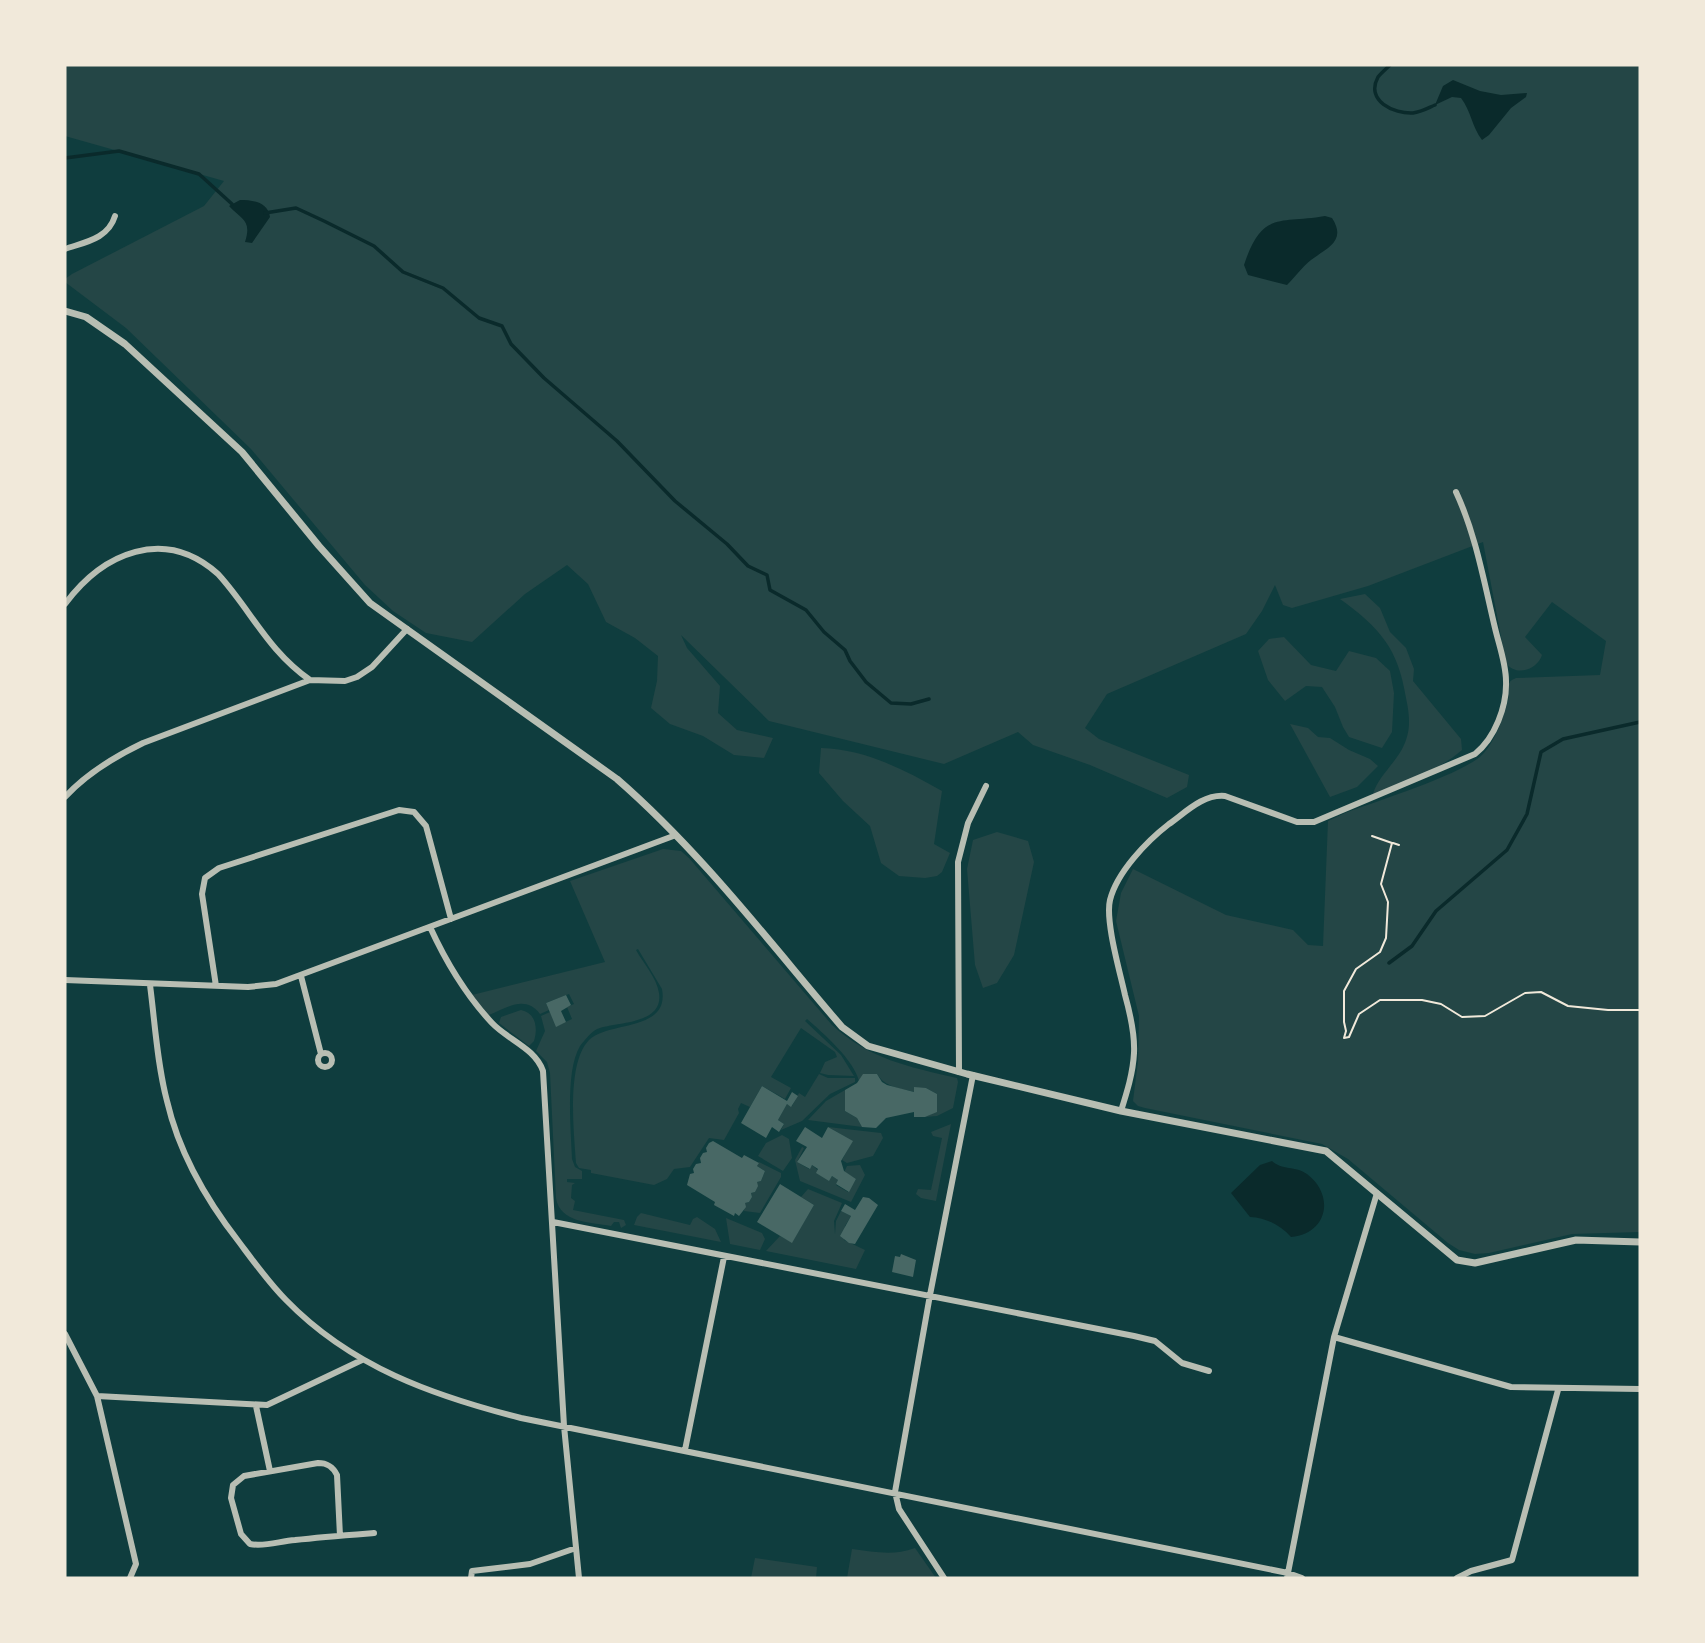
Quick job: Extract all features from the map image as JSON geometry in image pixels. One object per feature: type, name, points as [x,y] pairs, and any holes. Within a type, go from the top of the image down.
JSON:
[{"type":"street","points":[[65,249],[108,231],[115,216]]},
{"type":"street","points":[[65,311],[86,317],[103,327],[242,452],[346,578],[370,603],[617,779],[676,835],[842,1027],[868,1046],[959,1072],[1121,1111],[1326,1151],[1448,1254],[1464,1262],[1475,1263],[1576,1240],[1640,1242]]},
{"type":"street","points":[[1121,1111],[1135,1052],[1110,919],[1110,900],[1131,862],[1144,846],[1199,802],[1215,795],[1225,796],[1297,822],[1314,822],[1475,754],[1486,743],[1494,729],[1502,710],[1506,675],[1471,525],[1456,492]]},
{"type":"street","points":[[65,604],[77,587],[93,572],[124,554],[154,548],[187,555],[218,574],[272,647],[310,680]]},
{"type":"street","points":[[65,797],[90,774],[121,754],[310,680],[345,681],[357,677],[372,667],[407,629]]},
{"type":"street","points":[[959,1072],[958,863],[968,822],[986,786]]},
{"type":"street","points":[[216,986],[202,894],[205,878],[219,868],[399,810],[414,812],[426,826],[451,919]]},
{"type":"street","points":[[65,980],[248,987],[276,984],[676,835]]},
{"type":"street","points":[[430,927],[467,994],[495,1026],[540,1062],[543,1071],[564,1426],[579,1578]]},
{"type":"street","points":[[301,976],[321,1054]]},
{"type":"street","points":[[150,985],[166,1101],[176,1131],[201,1186],[222,1220],[281,1294],[315,1326],[362,1360],[447,1399],[522,1418],[895,1492],[1302,1578]]},
{"type":"street","points":[[944,1578],[899,1509],[895,1492],[973,1075]]},
{"type":"street","points":[[1287,1576],[1334,1337],[1377,1194]]},
{"type":"street","points":[[553,1222],[1155,1341],[1182,1363],[1209,1371]]},
{"type":"street","points":[[685,1450],[724,1257]]},
{"type":"street","points":[[65,1334],[97,1396],[136,1564],[130,1578]]},
{"type":"street","points":[[1334,1337],[1511,1387],[1558,1390],[1640,1389]]},
{"type":"street","points":[[97,1396],[256,1406],[279,1401],[362,1360]]},
{"type":"street","points":[[1457,1578],[1471,1571],[1512,1560],[1558,1390]]},
{"type":"street","points":[[256,1406],[270,1471]]},
{"type":"street","points":[[340,1536],[337,1475],[331,1466],[318,1463],[244,1476],[233,1485],[231,1498],[244,1540],[256,1545],[374,1533]]},
{"type":"street","points":[[472,1575],[530,1564],[576,1548]]},
{"type":"path","points":[[1372,836],[1399,845]]},
{"type":"path","points":[[1392,843],[1381,884],[1388,902],[1386,938],[1380,952],[1356,970],[1344,991],[1344,1038],[1349,1038],[1359,1014],[1380,1000],[1422,1000],[1441,1004],[1462,1017],[1485,1016],[1525,993],[1541,992],[1568,1006],[1640,1010]]},
{"type":"shaded area","points":[[65,65],[1640,65],[1640,1232],[1572,1234],[1489,1253],[1475,1254],[1459,1250],[1348,1159],[1322,1144],[1145,1108],[1133,1101],[1138,1061],[1139,1016],[1116,921],[1121,893],[1133,869],[1226,915],[1293,930],[1308,945],[1323,946],[1328,821],[1439,779],[1473,762],[1483,754],[1495,736],[1506,708],[1512,680],[1600,675],[1606,641],[1552,602],[1525,637],[1542,655],[1536,665],[1520,671],[1506,663],[1483,542],[1368,586],[1292,608],[1283,605],[1275,585],[1246,634],[1107,694],[1085,728],[1099,739],[1189,775],[1187,787],[1167,798],[1090,765],[1033,745],[1018,732],[944,764],[769,721],[681,635],[687,648],[720,686],[718,713],[737,730],[773,738],[764,758],[734,755],[703,736],[670,724],[651,708],[657,681],[658,656],[635,638],[606,622],[588,584],[567,565],[525,594],[472,642],[426,633],[393,611],[365,585],[251,449],[126,328],[65,282],[72,274],[204,206],[224,181],[65,136]]},
{"type":"shaded area","points":[[1453,80],[1480,91],[1501,95],[1527,93],[1482,140],[1461,98],[1452,97],[1435,105],[1443,86]]},
{"type":"shaded area","points":[[240,200],[259,203],[269,212],[270,217],[252,243],[245,242],[246,225],[229,206]]},
{"type":"shaded area","points":[[1325,216],[1332,218],[1336,226],[1336,238],[1329,248],[1311,260],[1287,285],[1248,275],[1244,265],[1251,247],[1265,227],[1284,221]]},
{"type":"shaded area","points":[[1365,594],[1380,608],[1390,632],[1406,648],[1414,669],[1413,681],[1461,739],[1462,750],[1431,770],[1373,794],[1403,748],[1408,735],[1409,719],[1403,681],[1392,652],[1376,630],[1340,599]]},
{"type":"shaded area","points":[[1284,637],[1311,665],[1336,671],[1349,651],[1376,658],[1390,671],[1394,693],[1392,732],[1382,748],[1349,737],[1322,687],[1306,686],[1285,701],[1268,680],[1258,651],[1269,639]]},
{"type":"shaded area","points":[[1290,724],[1308,728],[1318,737],[1330,738],[1378,766],[1357,787],[1330,797]]},
{"type":"shaded area","points":[[821,748],[869,757],[899,768],[942,791],[934,844],[950,853],[942,872],[937,876],[925,878],[899,876],[881,863],[870,826],[843,801],[819,773]]},
{"type":"shaded area","points":[[997,832],[1028,841],[1034,862],[1014,955],[997,983],[983,988],[975,965],[967,869],[973,840]]},
{"type":"shaded area","points":[[663,849],[681,851],[689,858],[832,1025],[846,1037],[890,1060],[957,1078],[953,1108],[937,1116],[925,1117],[937,1111],[937,1094],[926,1088],[914,1088],[914,1092],[893,1086],[884,1082],[877,1074],[864,1074],[859,1081],[845,1056],[807,1019],[805,1021],[841,1055],[854,1076],[820,1073],[825,1062],[837,1057],[835,1052],[801,1028],[771,1077],[791,1088],[785,1099],[762,1086],[750,1107],[741,1103],[739,1113],[724,1140],[709,1138],[690,1167],[674,1169],[667,1179],[654,1185],[591,1173],[591,1170],[579,1168],[576,1163],[573,1099],[577,1065],[582,1051],[589,1040],[598,1034],[647,1019],[657,1012],[662,1003],[662,989],[638,949],[636,950],[658,987],[659,1003],[654,1011],[638,1020],[600,1028],[591,1033],[575,1057],[571,1085],[572,1159],[575,1167],[582,1171],[582,1179],[567,1179],[567,1182],[575,1183],[572,1185],[571,1198],[575,1201],[573,1210],[624,1220],[626,1225],[621,1228],[619,1222],[614,1222],[611,1226],[585,1222],[563,1212],[556,1198],[550,1073],[547,1062],[536,1051],[545,1031],[541,1016],[550,1012],[557,1026],[572,1019],[567,1007],[574,1004],[569,994],[546,1003],[549,1010],[540,1014],[529,1005],[516,1004],[489,1015],[472,995],[605,962],[570,881]]},
{"type":"shaded area","points":[[521,1010],[530,1014],[536,1026],[534,1041],[529,1046],[499,1023],[501,1017]]},
{"type":"shaded area","points":[[819,1074],[828,1078],[855,1078],[855,1082],[830,1094],[802,1121],[781,1130],[784,1124],[778,1120],[787,1104],[792,1106],[799,1093],[805,1097]]},
{"type":"shaded area","points":[[845,1090],[845,1111],[857,1118],[862,1127],[808,1120],[826,1101]]},
{"type":"shaded area","points":[[951,1124],[936,1201],[921,1198],[916,1194],[918,1189],[931,1190],[942,1138],[933,1136],[931,1132]]},
{"type":"shaded area","points":[[828,1127],[881,1133],[883,1138],[873,1156],[847,1163],[842,1160],[852,1141]]},
{"type":"shaded area","points":[[782,1135],[789,1139],[792,1158],[783,1171],[758,1156],[766,1143]]},
{"type":"shaded area","points":[[802,1147],[804,1148],[797,1162],[809,1169],[812,1165],[829,1180],[832,1176],[838,1180],[836,1185],[848,1192],[856,1179],[844,1172],[847,1166],[860,1165],[865,1175],[851,1202],[800,1181],[795,1160]]},
{"type":"shaded area","points":[[1272,1161],[1307,1174],[1322,1192],[1323,1212],[1313,1229],[1291,1237],[1273,1223],[1250,1217],[1231,1193],[1260,1165]]},
{"type":"shaded area","points":[[759,1162],[781,1173],[781,1177],[760,1213],[744,1211],[745,1203],[749,1202],[751,1193],[755,1192],[757,1182],[761,1181],[765,1171],[757,1166]]},
{"type":"shaded area","points":[[808,1189],[842,1203],[834,1221],[835,1234],[836,1221],[841,1211],[851,1216],[845,1226],[844,1240],[865,1250],[856,1269],[766,1251],[780,1236],[792,1242],[814,1205],[801,1197]]},
{"type":"shaded area","points":[[641,1213],[690,1225],[697,1217],[715,1229],[721,1242],[634,1225]]},
{"type":"shaded area","points":[[726,1218],[762,1233],[765,1239],[760,1250],[730,1244]]},
{"type":"shaded area","points":[[915,1548],[936,1578],[847,1578],[852,1549],[891,1553]]},
{"type":"shaded area","points":[[755,1558],[817,1567],[816,1578],[751,1578]]},
{"type":"building","points":[[566,995],[571,1005],[561,1011],[566,1022],[556,1027],[546,1003]]},
{"type":"building","points":[[863,1074],[877,1074],[887,1085],[914,1092],[914,1087],[926,1088],[937,1094],[937,1112],[925,1117],[914,1117],[914,1112],[886,1118],[876,1128],[862,1127],[857,1118],[845,1111],[845,1090],[857,1083]]},
{"type":"building","points":[[762,1086],[787,1101],[792,1092],[798,1096],[791,1107],[787,1104],[778,1120],[784,1124],[779,1132],[772,1127],[766,1138],[741,1123]]},
{"type":"building","points":[[805,1127],[822,1138],[828,1127],[853,1141],[841,1161],[844,1171],[856,1179],[849,1192],[836,1184],[838,1180],[832,1176],[829,1181],[816,1173],[818,1169],[812,1165],[810,1169],[797,1162],[807,1147],[796,1141]]},
{"type":"building","points":[[713,1141],[742,1158],[744,1155],[759,1163],[757,1166],[765,1171],[739,1216],[714,1205],[715,1202],[687,1185],[690,1174],[694,1173],[696,1164],[701,1163],[700,1158]]},
{"type":"building","points":[[780,1184],[814,1205],[792,1243],[757,1222]]},
{"type":"building","points":[[863,1197],[878,1205],[855,1244],[849,1243],[840,1236],[851,1216],[841,1211],[845,1204],[855,1210]]},
{"type":"building","points":[[901,1254],[916,1260],[913,1277],[892,1272],[895,1256],[900,1257]]},
{"type":"waterway","points":[[1390,65],[1378,77],[1375,85],[1378,99],[1390,108],[1406,113],[1422,111],[1435,105]]},
{"type":"waterway","points":[[65,158],[119,151],[199,174],[232,204]]},
{"type":"waterway","points":[[265,213],[296,208],[324,221],[374,246],[403,272],[443,288],[479,318],[502,326],[511,344],[544,378],[617,441],[675,501],[727,544],[748,566],[767,575],[770,590],[806,610],[824,632],[845,650],[866,682],[891,703],[911,704],[929,699]]},
{"type":"waterway","points":[[1389,963],[1412,946],[1436,911],[1507,850],[1527,814],[1541,752],[1563,739],[1640,722]]}]
